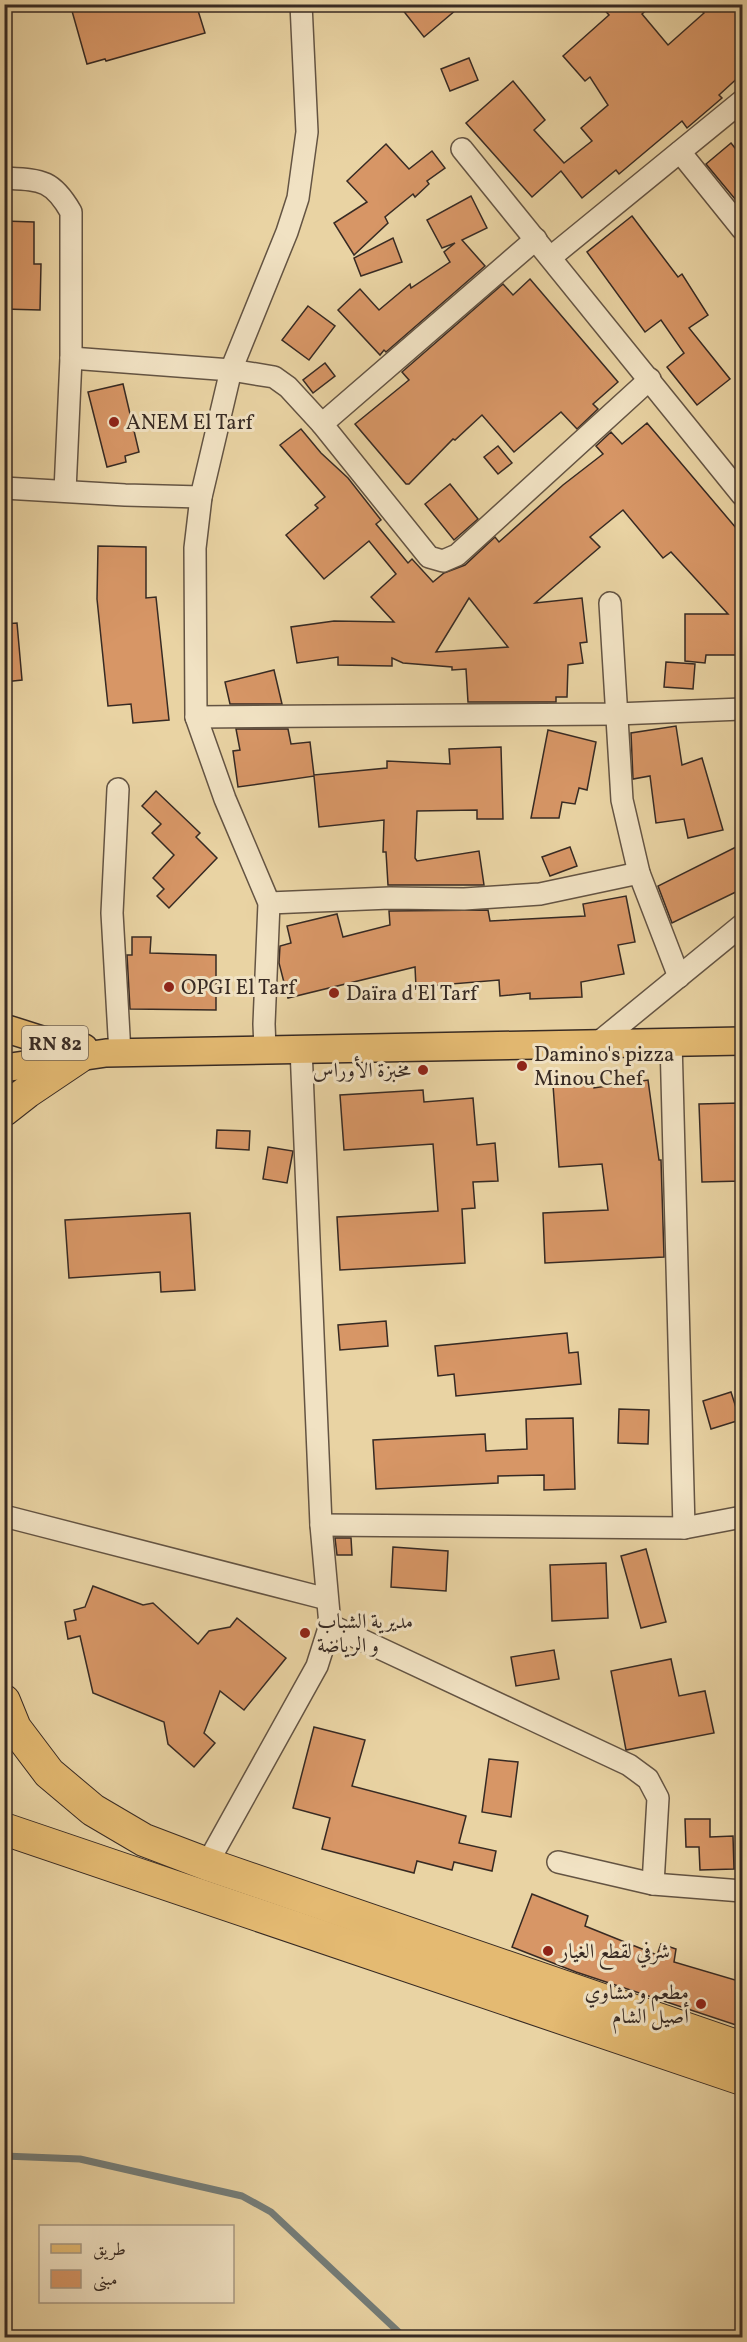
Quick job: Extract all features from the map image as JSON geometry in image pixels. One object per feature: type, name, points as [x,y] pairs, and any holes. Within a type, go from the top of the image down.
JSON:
[{"type":"highway","points":[[4,1110],[27,1092],[102,1054]]},
{"type":"highway","points":[[4,1701],[15,1728],[49,1773],[93,1810],[144,1840],[207,1864],[742,2048]]},
{"type":"highway","points":[[4,1829],[742,2079]]},
{"type":"main road","name":"RN 82","points":[[4,1028],[42,1040],[102,1054]]},
{"type":"main road","name":"RN 82","points":[[4,1068],[102,1054],[302,1048],[742,1041]]},
{"type":"street","points":[[265,1049],[269,903],[225,799],[196,717],[195,549],[201,497],[231,370],[287,232],[298,198],[307,132],[301,4]]},
{"type":"street","points":[[551,257],[742,101]]},
{"type":"street","points":[[462,148],[742,495]]},
{"type":"street","points":[[680,152],[742,229]]},
{"type":"street","points":[[4,178],[35,180],[52,186],[62,195],[71,212],[71,358],[65,491]]},
{"type":"street","points":[[322,424],[536,239]]},
{"type":"street","points":[[71,358],[231,370],[274,376],[288,387],[322,424],[429,557],[443,561],[456,555],[650,379]]},
{"type":"street","points":[[4,488],[201,497]]},
{"type":"street","points":[[609,603],[622,800],[639,873],[679,977]]},
{"type":"street","points":[[196,717],[616,714],[742,709]]},
{"type":"street","points":[[102,1054],[118,789]]},
{"type":"street","points":[[269,903],[390,898],[464,899],[540,894],[639,873]]},
{"type":"street","points":[[599,1042],[742,925]]},
{"type":"street","points":[[671,1041],[684,1528]]},
{"type":"street","points":[[207,1864],[317,1666],[330,1625],[321,1525],[302,1048]]},
{"type":"street","points":[[4,1516],[327,1599]]},
{"type":"street","points":[[321,1525],[684,1528],[742,1517]]},
{"type":"street","points":[[330,1625],[629,1765],[648,1779],[658,1798],[653,1884]]},
{"type":"street","points":[[558,1862],[653,1884],[742,1891]]},
{"type":"building","points":[[70,4],[196,4],[205,33],[106,61],[105,59],[87,64]]},
{"type":"building","points":[[398,4],[463,4],[424,37]]},
{"type":"building","points":[[599,4],[653,4],[642,14],[668,45],[704,13],[696,4],[742,4],[742,74],[719,95],[722,98],[687,128],[682,121],[619,174],[616,170],[582,198],[561,171],[532,197],[466,123],[513,81],[545,120],[534,130],[564,163],[592,141],[581,128],[608,105],[590,77],[585,81],[563,56],[609,15]]},
{"type":"building","points":[[469,58],[478,80],[450,91],[441,69]]},
{"type":"building","points":[[731,143],[742,157],[742,193],[735,199],[706,164]]},
{"type":"building","points":[[386,144],[409,169],[432,151],[445,168],[427,181],[429,184],[415,197],[413,194],[385,217],[388,223],[354,255],[334,223],[367,202],[347,181]]},
{"type":"building","points":[[471,196],[487,228],[462,240],[485,266],[380,355],[338,310],[360,289],[379,310],[410,284],[411,288],[450,262],[444,252],[455,243],[442,248],[427,220]]},
{"type":"building","points":[[632,216],[678,277],[682,274],[708,315],[689,328],[730,379],[697,405],[667,367],[684,353],[661,320],[645,332],[587,252]]},
{"type":"building","points":[[4,221],[34,222],[34,264],[41,264],[40,310],[4,309]]},
{"type":"building","points":[[393,238],[402,262],[361,276],[354,258]]},
{"type":"building","points":[[530,279],[618,382],[593,404],[598,409],[577,429],[561,412],[514,452],[482,415],[455,440],[453,439],[409,484],[406,484],[355,424],[409,380],[402,372],[503,284],[513,295]]},
{"type":"building","points":[[308,306],[335,326],[309,360],[282,340]]},
{"type":"building","points":[[325,363],[335,376],[313,393],[303,380]]},
{"type":"building","name":"ANEM El Tarf","points":[[123,384],[139,452],[125,456],[126,462],[107,467],[88,392]]},
{"type":"building","points":[[647,423],[742,535],[742,610],[737,614],[739,655],[706,655],[705,663],[685,661],[685,614],[728,614],[671,552],[663,558],[623,510],[590,537],[600,547],[535,603],[582,598],[587,642],[580,643],[583,663],[568,665],[567,697],[556,697],[556,702],[468,702],[466,669],[452,670],[452,667],[403,663],[392,658],[392,666],[338,665],[338,657],[297,663],[291,627],[334,621],[394,622],[371,597],[396,574],[369,541],[324,579],[286,535],[318,508],[315,505],[325,497],[280,445],[301,429],[321,453],[348,478],[381,520],[376,524],[408,563],[412,559],[433,582],[444,573],[465,565],[495,537],[499,542],[563,485],[603,454],[596,446],[611,432],[622,444]],"holes":[[[469,598],[508,647],[436,652]]]},
{"type":"building","points":[[498,446],[512,463],[498,474],[484,457]]},
{"type":"building","points":[[450,484],[478,519],[454,540],[425,504]]},
{"type":"building","points":[[98,546],[146,547],[146,598],[156,597],[169,720],[133,723],[131,704],[108,706],[97,599]]},
{"type":"building","points":[[17,623],[22,680],[4,682],[4,624]]},
{"type":"building","points":[[666,662],[695,664],[693,689],[664,687]]},
{"type":"building","points":[[274,670],[282,704],[230,704],[225,682]]},
{"type":"building","points":[[676,726],[682,765],[702,758],[723,830],[688,838],[684,819],[656,823],[650,776],[633,779],[631,733]]},
{"type":"building","points":[[236,729],[288,729],[291,744],[310,742],[314,775],[387,768],[387,761],[450,764],[449,749],[501,747],[503,819],[477,819],[477,810],[417,811],[415,858],[417,861],[479,851],[484,885],[388,885],[386,852],[383,852],[384,820],[319,827],[314,776],[238,787],[233,751],[240,750]]},
{"type":"building","points":[[548,730],[596,742],[587,790],[579,788],[575,804],[562,802],[559,818],[531,818]]},
{"type":"building","points":[[156,791],[200,833],[196,837],[217,858],[169,908],[157,896],[164,889],[153,878],[174,855],[152,833],[161,824],[142,806]]},
{"type":"building","points":[[742,844],[742,889],[672,923],[658,886]]},
{"type":"building","points":[[570,847],[577,866],[550,876],[542,857]]},
{"type":"building","points":[[626,896],[635,942],[618,945],[624,974],[581,982],[582,997],[530,999],[530,993],[500,996],[499,980],[416,987],[415,967],[288,998],[279,963],[280,946],[291,943],[287,926],[337,914],[343,937],[390,925],[389,911],[488,910],[490,921],[585,916],[583,904]]},
{"type":"building","name":"OPGI El Tarf","points":[[132,937],[151,937],[150,953],[216,955],[216,1010],[130,1009],[127,955],[132,955]]},
{"type":"building","points":[[648,1080],[659,1160],[661,1160],[664,1257],[545,1263],[543,1213],[608,1210],[602,1164],[559,1167],[553,1085],[594,1082],[594,1088]]},
{"type":"building","points":[[423,1090],[424,1102],[473,1098],[477,1145],[495,1143],[498,1181],[473,1182],[475,1208],[462,1209],[465,1263],[340,1270],[337,1217],[438,1211],[433,1144],[344,1150],[340,1095]]},
{"type":"building","points":[[739,1103],[740,1114],[742,1114],[742,1181],[702,1182],[699,1104]]},
{"type":"building","points":[[217,1130],[250,1131],[249,1150],[216,1148]]},
{"type":"building","points":[[268,1147],[293,1151],[287,1183],[263,1179]]},
{"type":"building","points":[[190,1213],[195,1290],[161,1292],[160,1272],[69,1278],[65,1220]]},
{"type":"building","points":[[386,1321],[388,1346],[340,1350],[338,1325]]},
{"type":"building","points":[[567,1333],[569,1353],[578,1352],[581,1384],[456,1396],[454,1374],[438,1376],[435,1346]]},
{"type":"building","points":[[731,1392],[740,1420],[711,1429],[703,1401]]},
{"type":"building","points":[[619,1409],[649,1410],[648,1444],[618,1443]]},
{"type":"building","points":[[573,1418],[575,1489],[544,1490],[544,1475],[498,1476],[498,1483],[376,1489],[373,1440],[485,1434],[486,1451],[527,1449],[526,1419]]},
{"type":"building","points":[[335,1538],[351,1538],[352,1555],[337,1555]]},
{"type":"building","points":[[393,1547],[448,1551],[446,1591],[391,1587]]},
{"type":"building","points":[[646,1549],[666,1622],[641,1628],[621,1556]]},
{"type":"building","points":[[606,1563],[608,1618],[552,1621],[550,1565]]},
{"type":"building","points":[[93,1586],[143,1605],[153,1603],[198,1644],[209,1631],[230,1627],[237,1618],[286,1658],[244,1710],[220,1691],[204,1733],[215,1743],[194,1767],[168,1744],[164,1722],[93,1693],[80,1636],[68,1639],[65,1622],[76,1620],[74,1610],[85,1607]]},
{"type":"building","points":[[554,1650],[559,1679],[516,1686],[511,1657]]},
{"type":"building","points":[[671,1659],[679,1696],[705,1691],[714,1733],[626,1750],[611,1671]]},
{"type":"building","points":[[314,1727],[365,1740],[352,1786],[466,1816],[459,1843],[496,1851],[492,1871],[454,1862],[452,1870],[417,1861],[414,1873],[322,1849],[330,1818],[293,1808]]},
{"type":"building","points":[[489,1759],[518,1762],[511,1817],[482,1812]]},
{"type":"building","points":[[685,1819],[710,1819],[710,1837],[733,1836],[734,1869],[700,1870],[699,1847],[686,1847]]},
{"type":"building","points":[[532,1894],[588,1916],[585,1926],[657,1955],[661,1944],[676,1949],[674,1962],[742,1982],[742,2027],[576,1972],[512,1947]]},
{"type":"waterway","points":[[4,2156],[80,2159],[242,2196],[271,2212],[405,2338]]},
{"type":"place","name":"ANEM El Tarf","points":[[114,422]]},
{"type":"place","name":"OPGI El Tarf","points":[[169,987]]},
{"type":"place","name":"Daïra d'El Tarf","points":[[334,993]]},
{"type":"place","name":"Damino's pizza Minou Chef","points":[[522,1066]]},
{"type":"place","name":"مخبزة الأوراس","points":[[423,1070]]},
{"type":"place","name":"مديرية الشباب و الرياضة","points":[[305,1633]]},
{"type":"place","name":"شرفي لقطع الغيار","points":[[548,1951]]},
{"type":"place","name":"مطعم و مشاوي أصيل الشام","points":[[701,2004]]}]
